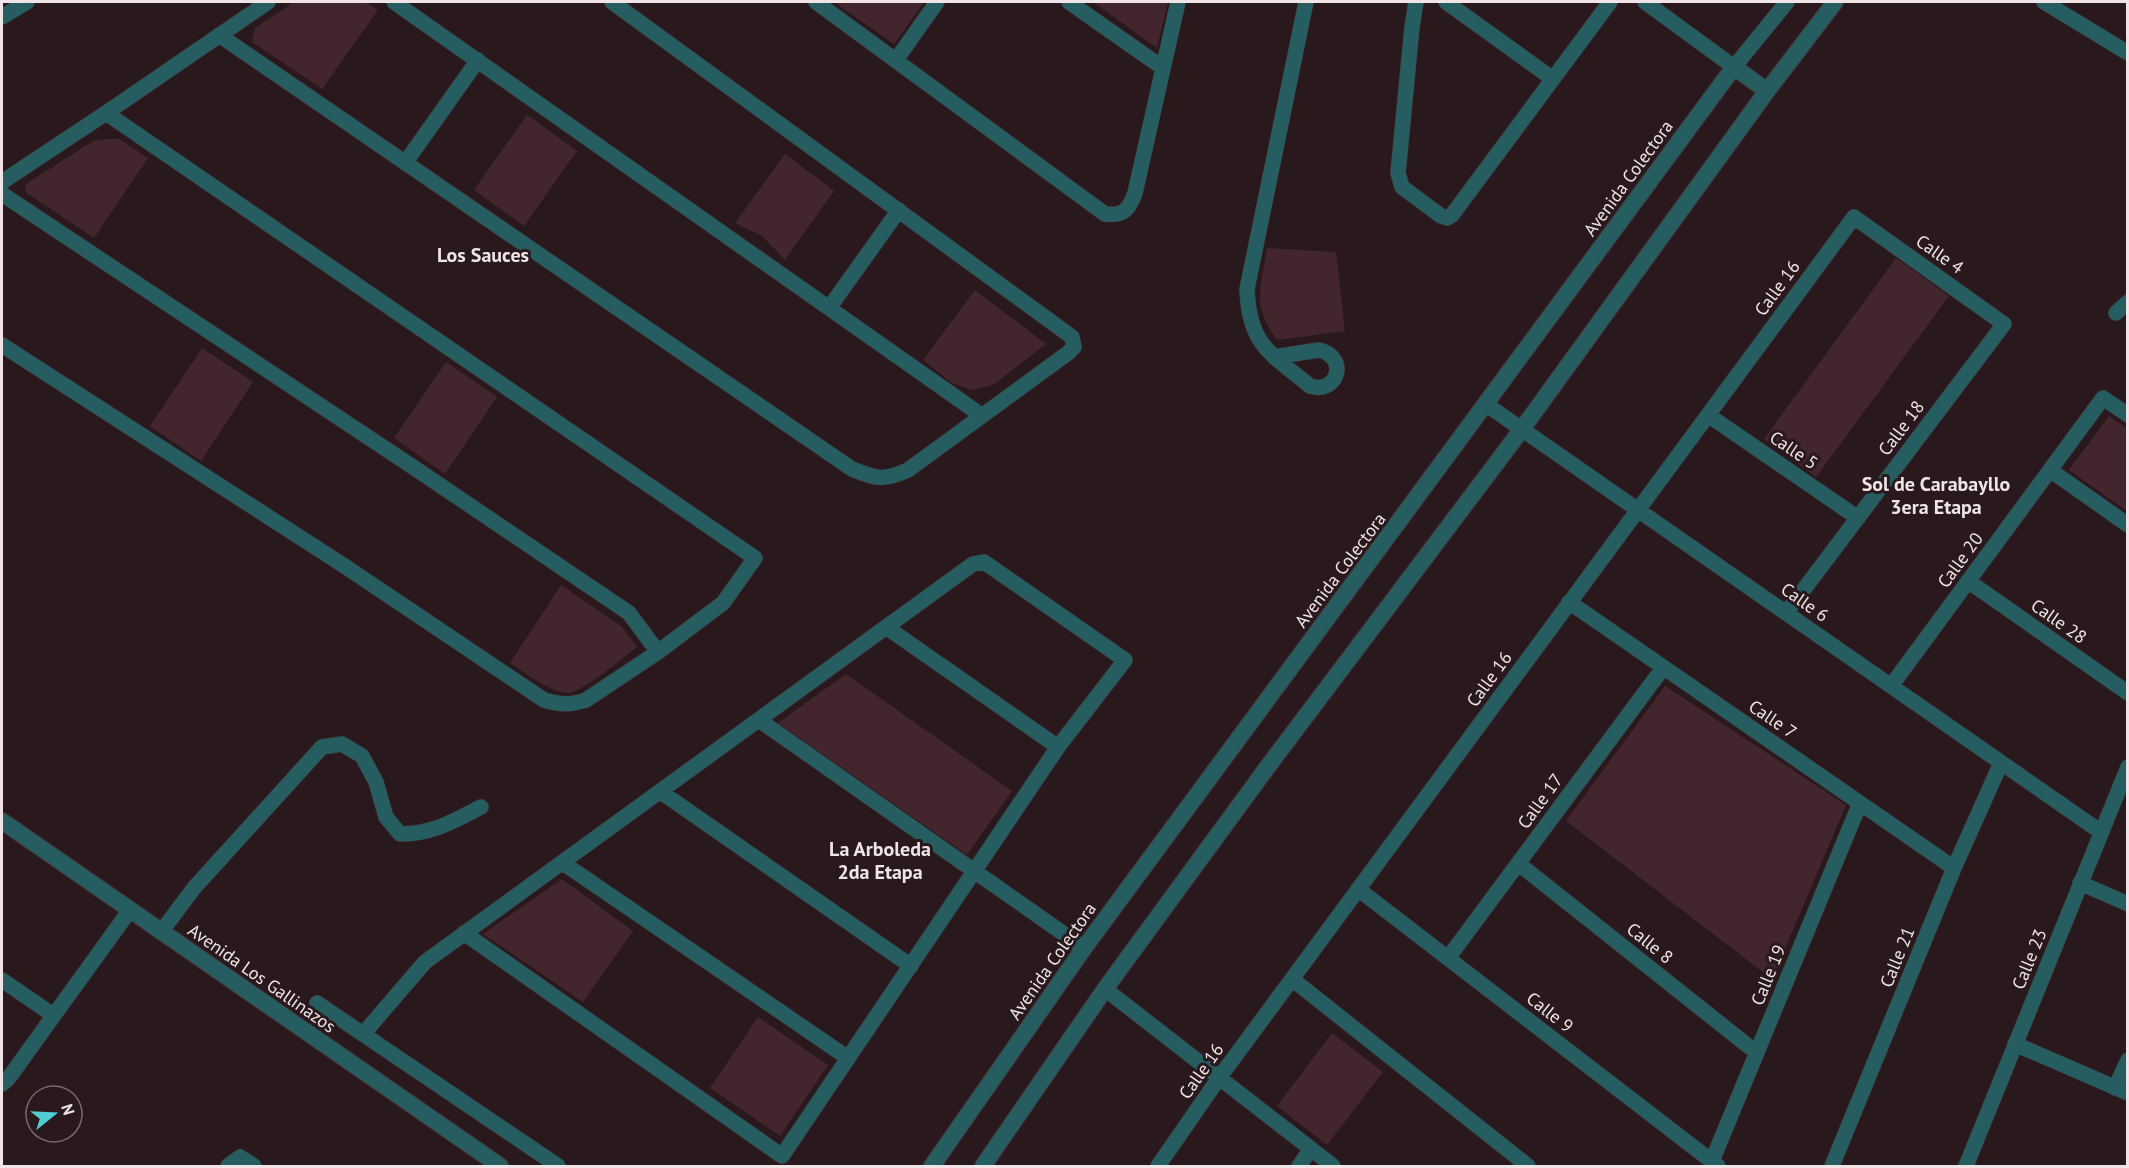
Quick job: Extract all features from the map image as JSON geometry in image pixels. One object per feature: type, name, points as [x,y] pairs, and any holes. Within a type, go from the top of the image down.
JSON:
[{"type":"street","points":[[2,17],[27,2]]},
{"type":"street","points":[[2,182],[268,2]]},
{"type":"street","points":[[394,2],[981,415]]},
{"type":"street","points":[[219,35],[852,469],[870,477],[891,478],[908,470],[1074,347],[1072,338],[612,2]]},
{"type":"street","points":[[817,2],[1105,214],[1115,215],[1124,213],[1130,206],[1135,193],[1178,2]]},
{"type":"street","points":[[896,60],[938,2]]},
{"type":"street","points":[[1069,2],[1163,68]]},
{"type":"street","points":[[1274,357],[1252,328],[1247,288],[1306,2]]},
{"type":"street","points":[[1416,2],[1398,173],[1402,187],[1447,218],[1452,215],[1610,2]]},
{"type":"street","points":[[1446,2],[1553,79]]},
{"type":"street","points":[[1645,2],[1767,91]]},
{"type":"street","name":"Avenida Colectora","points":[[932,1167],[1084,948],[1487,405],[1734,67],[1787,2]]},
{"type":"street","points":[[983,1167],[1105,989],[1259,778],[1522,429],[1767,91],[1835,2]]},
{"type":"street","points":[[2044,2],[2127,53]]},
{"type":"street","points":[[405,163],[478,60]]},
{"type":"street","points":[[2,345],[346,567],[544,700],[558,705],[573,705],[586,700],[658,652],[723,603],[755,558],[106,113]]},
{"type":"street","points":[[2,194],[629,613],[658,652]]},
{"type":"street","points":[[829,308],[899,210]]},
{"type":"street","name":"Calle 4","points":[[1854,217],[2004,324]]},
{"type":"street","name":"Calle 16","points":[[1158,1167],[1219,1078],[1854,217]]},
{"type":"street","points":[[2116,313],[2127,302]]},
{"type":"street","name":"Calle 18","points":[[1786,613],[2004,324]]},
{"type":"street","name":"Calle 20","points":[[1891,686],[2103,398],[2127,415]]},
{"type":"street","name":"Calle 6","points":[[1487,405],[2101,832]]},
{"type":"street","name":"Calle 5","points":[[1708,415],[1858,518]]},
{"type":"street","points":[[2050,470],[2127,525]]},
{"type":"street","points":[[363,1033],[425,962],[464,933],[661,792],[973,564],[984,562],[1125,660],[1058,747],[782,1156],[464,933]]},
{"type":"street","name":"Calle 28","points":[[1968,581],[2127,693]]},
{"type":"street","name":"Calle 7","points":[[1569,602],[1954,868]]},
{"type":"street","points":[[886,627],[1058,747]]},
{"type":"street","name":"Calle 17","points":[[1448,958],[1663,668]]},
{"type":"street","points":[[759,720],[1084,948]]},
{"type":"street","points":[[161,932],[194,888],[322,747],[342,744],[362,756],[376,782],[386,817],[400,834],[420,834],[453,822],[481,807]]},
{"type":"street","name":"Calle 21","points":[[1832,1167],[1954,868],[2001,763]]},
{"type":"street","name":"Calle 23","points":[[1966,1167],[2127,767]]},
{"type":"street","points":[[661,792],[911,966]]},
{"type":"street","name":"Calle 19","points":[[1715,1164],[1757,1053],[1860,803]]},
{"type":"street","name":"Avenida Los Gallinazos","points":[[2,821],[500,1167]]},
{"type":"street","points":[[563,862],[848,1058]]},
{"type":"street","name":"Calle 8","points":[[1519,864],[1757,1053]]},
{"type":"street","points":[[2080,883],[2127,903]]},
{"type":"street","name":"Calle 9","points":[[1358,889],[1715,1164]]},
{"type":"street","points":[[2,1084],[9,1079],[130,910]]},
{"type":"street","points":[[1292,979],[1528,1167]]},
{"type":"street","points":[[2,980],[53,1015]]},
{"type":"street","points":[[1105,989],[1333,1167]]},
{"type":"street","name":"Avenida Los Gallinazos","points":[[317,1003],[558,1167]]},
{"type":"street","points":[[2015,1044],[2121,1090],[2127,1060]]},
{"type":"street","points":[[1299,1167],[1311,1149]]},
{"type":"street","points":[[228,1167],[240,1157],[254,1167]]},
{"type":"shaded area","points":[[294,2],[366,2],[378,10],[322,89],[252,42],[255,28]]},
{"type":"shaded area","points":[[834,2],[924,2],[894,44]]},
{"type":"shaded area","points":[[1093,2],[1168,2],[1157,48]]},
{"type":"shaded area","points":[[527,115],[577,151],[524,226],[474,190]]},
{"type":"shaded area","points":[[119,139],[148,158],[94,238],[25,192],[26,184],[93,141]]},
{"type":"shaded area","points":[[785,154],[834,191],[785,260],[762,236],[735,223]]},
{"type":"shaded area","points":[[1267,248],[1336,252],[1345,331],[1277,340],[1261,306],[1261,286]]},
{"type":"shaded area","points":[[1896,258],[1949,296],[1816,477],[1764,439]]},
{"type":"shaded area","points":[[975,290],[1046,344],[993,385],[973,390],[952,383],[923,360]]},
{"type":"shaded area","points":[[202,348],[253,382],[201,461],[150,426]]},
{"type":"shaded area","points":[[446,362],[497,397],[445,474],[394,438]]},
{"type":"shaded area","points":[[2109,416],[2127,429],[2127,511],[2069,470]]},
{"type":"shaded area","points":[[561,585],[621,626],[637,647],[593,681],[568,693],[546,686],[510,663]]},
{"type":"shaded area","points":[[846,674],[1012,791],[967,855],[778,723]]},
{"type":"shaded area","points":[[1665,686],[1846,805],[1772,979],[1566,821]]},
{"type":"shaded area","points":[[562,879],[633,931],[583,1002],[483,934]]},
{"type":"shaded area","points":[[758,1017],[828,1065],[780,1136],[710,1088]]},
{"type":"shaded area","points":[[1332,1033],[1383,1072],[1327,1145],[1277,1106]]},
{"type":"district","name":"Los Sauces","points":[[483,255]]},
{"type":"district","name":"Sol de Carabayllo 3era Etapa","points":[[1936,496]]},
{"type":"district","name":"La Arboleda 2da Etapa","points":[[880,860]]}]
